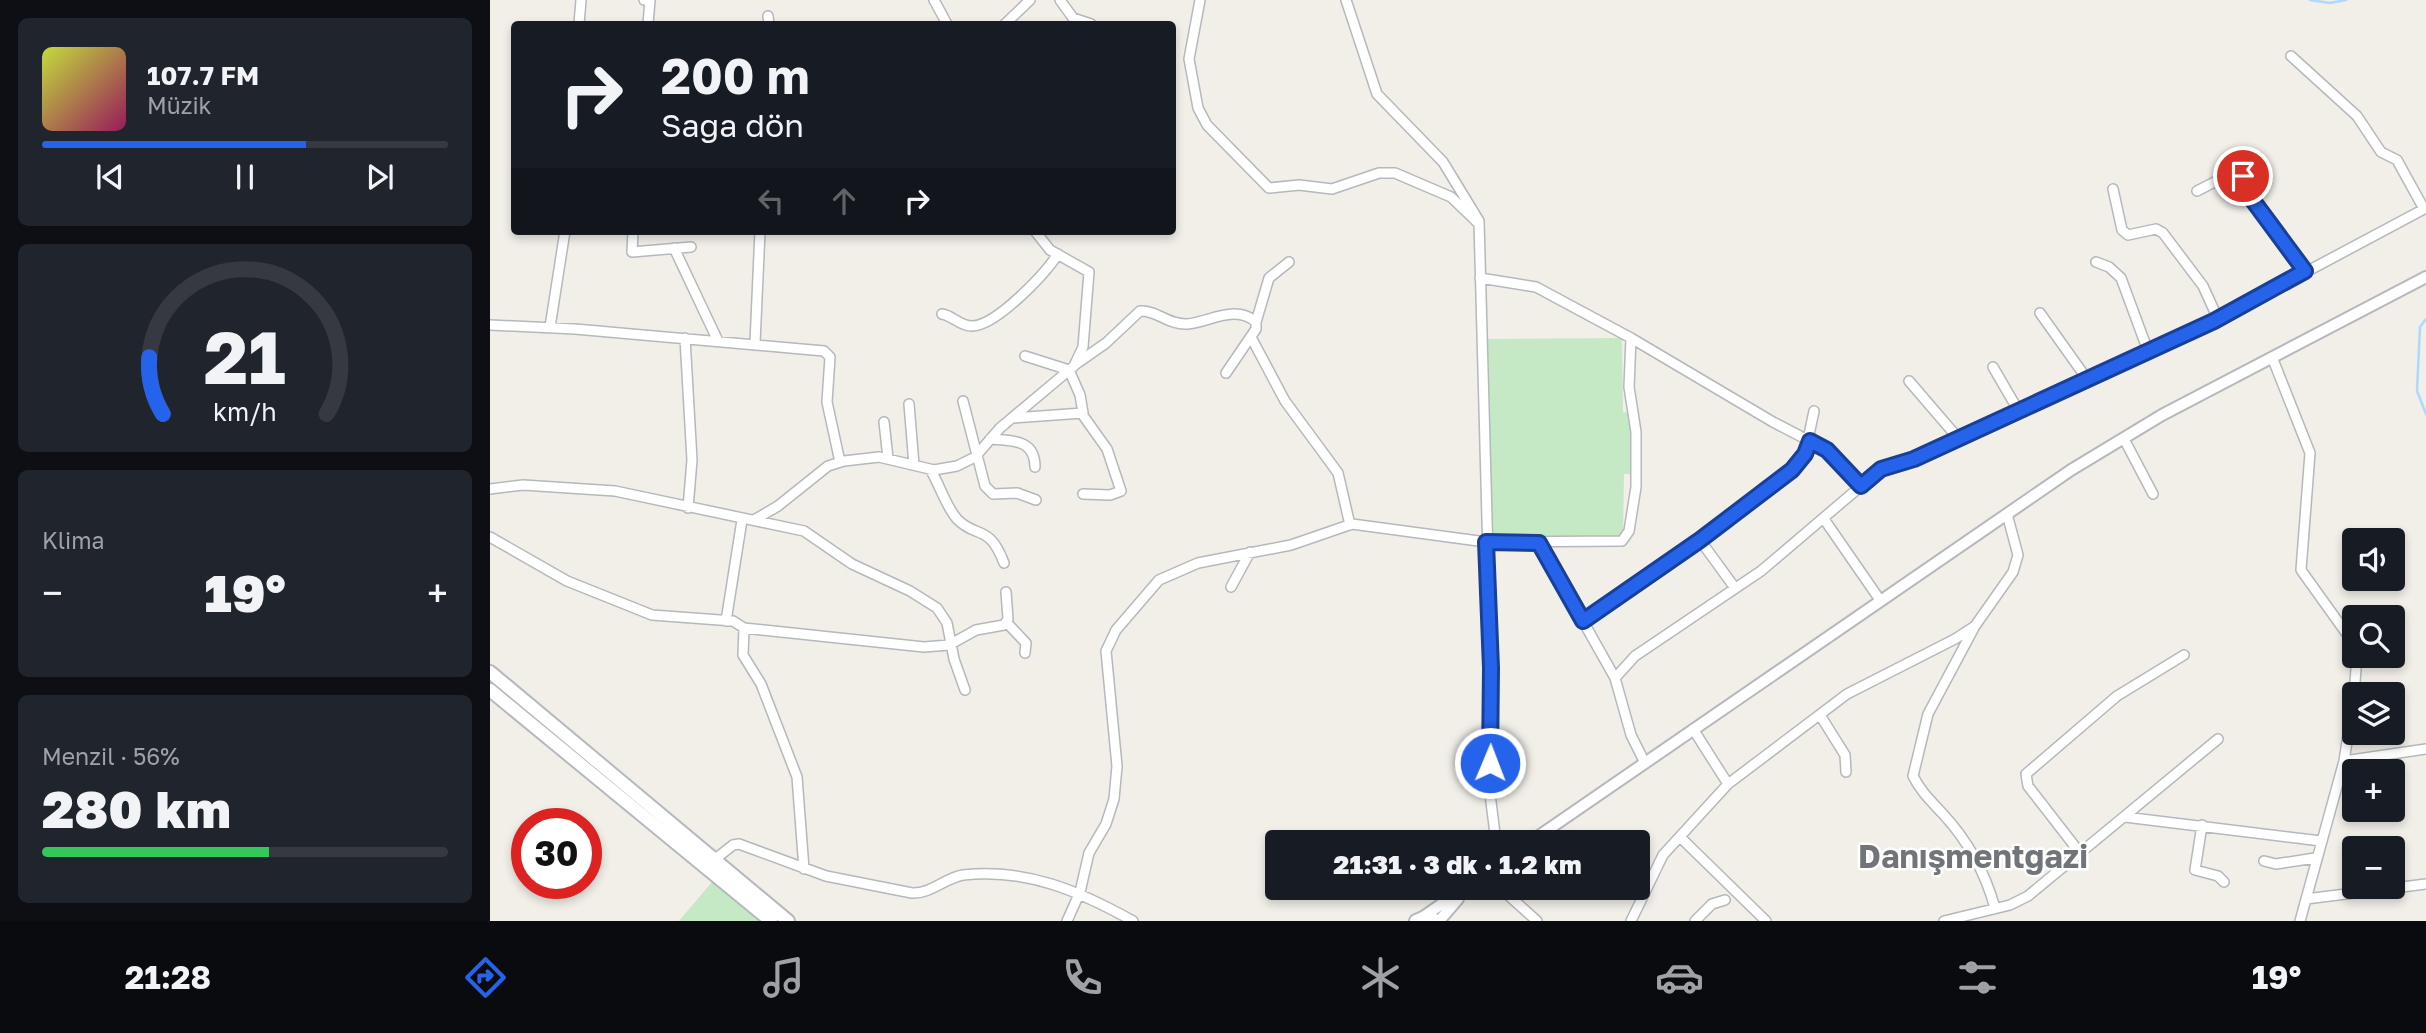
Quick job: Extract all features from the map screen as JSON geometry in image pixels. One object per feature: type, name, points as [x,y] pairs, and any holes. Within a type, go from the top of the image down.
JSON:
[{"type":"main road","points":[[490,672],[788,921]]},
{"type":"main road","points":[[490,690],[771,921]]},
{"type":"street","points":[[579,21],[581,0]]},
{"type":"street","points":[[644,0],[650,0],[648,21]]},
{"type":"street","points":[[934,0],[945,21]]},
{"type":"street","points":[[1008,21],[1030,0]]},
{"type":"street","points":[[1060,0],[1073,18],[1082,21]]},
{"type":"street","points":[[1200,0],[1189,59],[1198,108],[1207,125],[1269,188],[1299,185],[1332,189],[1378,173],[1395,173],[1451,197],[1479,224]]},
{"type":"street","points":[[1346,0],[1377,94],[1443,162],[1471,203],[1479,224],[1491,668],[1489,786],[1494,830]]},
{"type":"street","points":[[1615,678],[1635,656],[1735,588],[1824,519],[1881,469],[1914,459],[2218,319],[2425,209],[2397,160],[2381,152],[2357,116],[2291,56]]},
{"type":"street","points":[[2197,191],[2234,172],[2240,173],[2254,202],[2305,271]]},
{"type":"street","points":[[2113,189],[2122,230],[2128,234],[2156,229],[2163,233],[2203,286],[2218,319]]},
{"type":"street","points":[[550,327],[564,235]]},
{"type":"street","points":[[633,235],[632,252],[691,247]]},
{"type":"street","points":[[755,344],[760,235]]},
{"type":"street","points":[[1038,235],[1044,245],[1087,268],[1090,276],[1083,347],[1072,368],[1083,414],[1107,449],[1121,491],[1110,495],[1083,494]]},
{"type":"street","points":[[674,248],[718,341]]},
{"type":"street","points":[[942,314],[963,325],[984,324],[1036,282],[1058,254]]},
{"type":"street","points":[[1226,373],[1252,339],[1269,278],[1289,262]]},
{"type":"street","points":[[2096,262],[2116,271],[2121,278],[2148,351]]},
{"type":"street","points":[[1480,278],[1536,287],[1631,338],[1827,450],[1861,486]]},
{"type":"street","points":[[1547,830],[1880,600],[2124,439],[2272,357],[2426,278]]},
{"type":"street","points":[[753,521],[778,506],[828,466],[840,462],[870,456],[930,469],[957,466],[975,457],[1012,418],[1106,343],[1139,311],[1154,313],[1178,324],[1234,314],[1246,316],[1256,322]]},
{"type":"street","points":[[2040,313],[2087,379]]},
{"type":"street","points":[[490,325],[550,327],[816,349],[829,354],[827,402],[840,462]]},
{"type":"street","points":[[685,338],[692,460],[688,508]]},
{"type":"street","points":[[1067,921],[1080,892],[1089,853],[1107,824],[1115,790],[1116,744],[1106,660],[1110,640],[1158,580],[1198,563],[1291,545],[1350,524],[1486,542],[1615,542],[1626,538],[1636,486],[1636,432],[1629,387],[1631,338]]},
{"type":"street","points":[[1252,339],[1285,401],[1338,473],[1350,524]]},
{"type":"street","points":[[1025,356],[1072,368]]},
{"type":"street","points":[[2272,357],[2310,453],[2301,570],[2342,627]]},
{"type":"street","points":[[1993,367],[2018,410]]},
{"type":"street","points":[[1909,381],[1958,438]]},
{"type":"street","points":[[963,401],[982,481],[990,493],[1017,493],[1037,500]]},
{"type":"street","points":[[909,404],[914,465]]},
{"type":"street","points":[[1583,621],[1700,540],[1792,470],[1805,454],[1810,441],[1814,411]]},
{"type":"street","points":[[1012,418],[1083,414]]},
{"type":"street","points":[[884,422],[888,458]]},
{"type":"street","points":[[990,439],[1018,441],[1029,446],[1035,456],[1035,467]]},
{"type":"street","points":[[2124,439],[2153,494]]},
{"type":"street","points":[[930,469],[955,516],[965,525],[987,534],[1004,563]]},
{"type":"street","points":[[490,489],[523,485],[615,491],[742,520],[772,523],[815,536],[852,564],[926,600],[943,614],[965,690]]},
{"type":"street","points":[[1995,908],[1986,875],[1962,836],[1922,794],[1913,776],[1928,714],[1975,626],[2013,572],[2018,555],[2007,514]]},
{"type":"street","points":[[1824,519],[1880,600]]},
{"type":"street","points":[[726,621],[742,520]]},
{"type":"street","points":[[490,537],[567,581],[652,615],[726,621],[744,628],[827,635],[907,647],[942,646],[976,630],[1007,623]]},
{"type":"street","points":[[1700,540],[1735,588]]},
{"type":"street","points":[[1539,543],[1615,678],[1631,735],[1644,761]]},
{"type":"street","points":[[1231,587],[1250,552]]},
{"type":"street","points":[[1006,592],[1007,623],[1026,643],[1025,653]]},
{"type":"street","points":[[1631,921],[1648,881],[1663,855],[1728,784],[1847,694],[1975,626]]},
{"type":"street","points":[[744,628],[743,655],[761,684],[797,776],[804,869]]},
{"type":"street","points":[[2080,853],[2028,786],[2026,774],[2117,696],[2184,655]]},
{"type":"street","points":[[1820,715],[1845,755],[1846,772]]},
{"type":"street","points":[[1693,729],[1728,784]]},
{"type":"street","points":[[1944,921],[2028,896],[2218,739]]},
{"type":"street","points":[[2358,759],[2426,749]]},
{"type":"street","points":[[2300,921],[2315,858],[2342,768]]},
{"type":"street","points":[[2125,817],[2321,841]]},
{"type":"street","points":[[2202,825],[2195,870],[2218,876],[2224,882]]},
{"type":"street","points":[[1680,837],[1766,921]]},
{"type":"street","points":[[714,860],[733,845],[739,844],[834,879],[912,893],[924,892],[953,878],[981,874],[1030,879],[1080,892],[1133,921]]},
{"type":"street","points":[[2264,861],[2276,864],[2315,858]]},
{"type":"street","points":[[2306,899],[2426,884]]},
{"type":"street","points":[[1429,920],[1453,900]]},
{"type":"street","points":[[1429,920],[1453,900]]},
{"type":"street","points":[[1514,900],[1537,921]]},
{"type":"street","points":[[1695,921],[1712,904],[1725,900]]},
{"type":"green space","points":[[1622,338],[1623,412],[1631,413],[1633,474],[1624,474],[1623,533],[1616,538],[1491,538],[1488,339]]},
{"type":"green space","points":[[717,876],[761,921],[679,921]]},
{"type":"waterway","points":[[2310,0],[2330,3],[2346,0]]},
{"type":"waterway","points":[[2426,319],[2420,327],[2417,391],[2426,414]]},
{"type":"district","name":"Danışmentgazi","points":[[1973,856]]},
{"type":"route","points":[[1490,763],[1491,668],[1486,542],[1539,543],[1583,621],[1700,540],[1792,470],[1805,454],[1810,441],[1827,450],[1861,486],[1881,469],[1914,459],[2214,321],[2305,271],[2254,202],[2243,176]]}]
